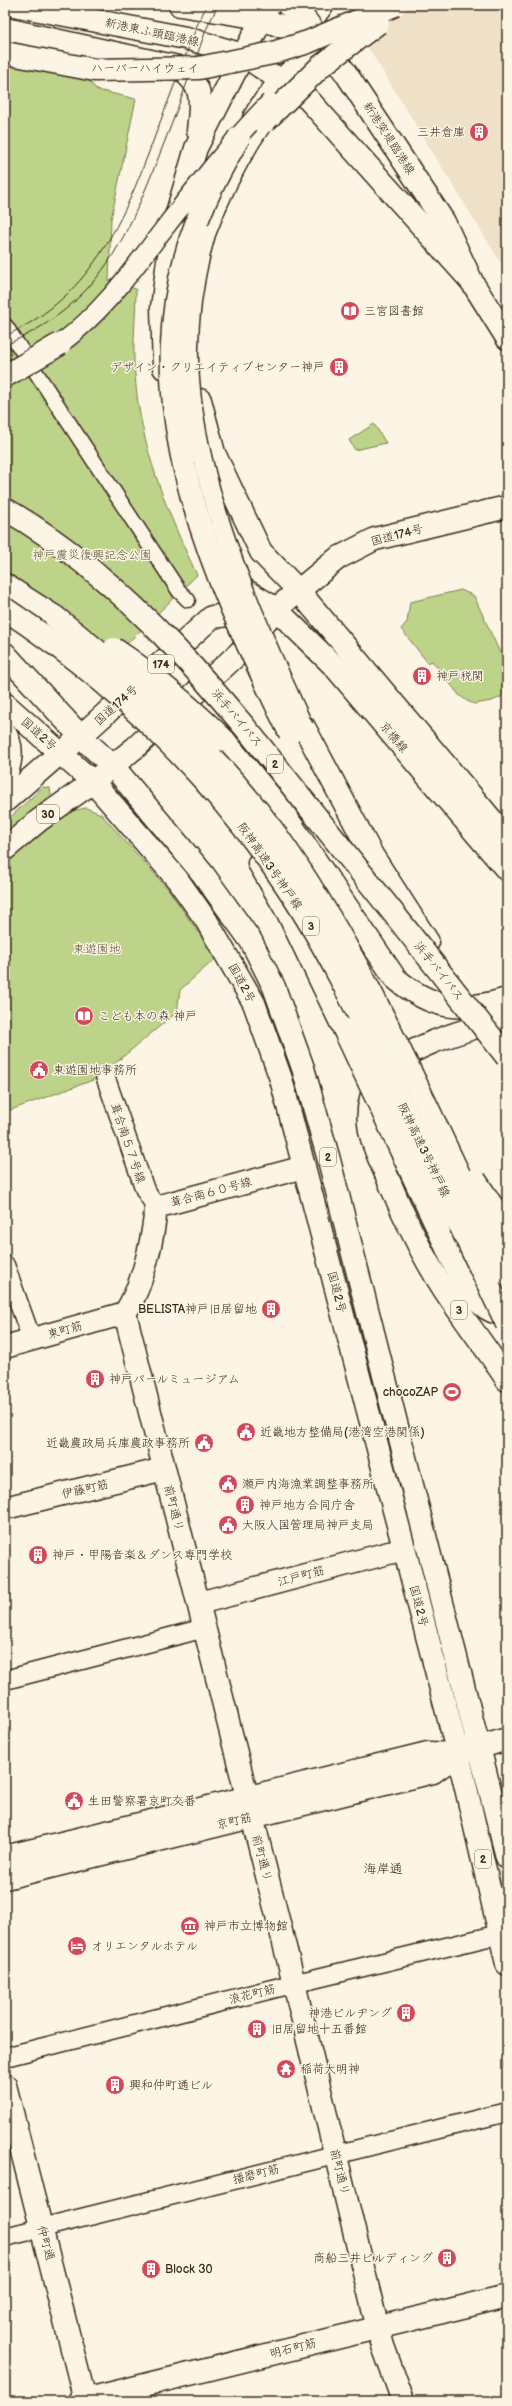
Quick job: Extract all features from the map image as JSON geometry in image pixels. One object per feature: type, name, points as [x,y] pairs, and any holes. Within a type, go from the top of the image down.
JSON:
[{"type":"main road","name":"新港東ふ頭臨港線","points":[[13,5],[186,38],[243,55]]},
{"type":"main road","points":[[180,5],[265,11],[324,43]]},
{"type":"main road","name":"新港突堤臨港線","points":[[288,5],[300,13],[324,43],[444,222],[472,282],[507,338]]},
{"type":"main road","points":[[324,43],[351,5]]},
{"type":"main road","points":[[324,43],[374,5]]},
{"type":"main road","name":"ハーバーハイウェイ","points":[[5,42],[95,60],[182,60],[229,53],[268,44],[310,31],[374,5]]},
{"type":"main road","name":"ハーバーハイウェイ","points":[[5,52],[95,70],[199,68],[273,53],[308,42],[395,5]]},
{"type":"main road","points":[[264,122],[321,66],[403,5]]},
{"type":"main road","points":[[196,148],[265,11]]},
{"type":"main road","points":[[5,29],[178,67],[192,77],[200,91],[201,102],[196,148]]},
{"type":"main road","name":"京橋線","points":[[324,43],[283,80],[258,111],[234,157],[210,210],[200,248],[194,338],[199,397],[214,453],[262,552],[298,590],[507,838]]},
{"type":"main road","name":"新港突堤臨港線","points":[[243,55],[283,80],[308,99],[472,282]]},
{"type":"main road","points":[[239,137],[217,176],[199,217],[183,268],[176,305],[173,337],[172,397],[182,460],[201,530],[243,635],[290,733],[399,920]]},
{"type":"main road","name":"京橋線","points":[[196,148],[174,223],[167,268],[162,308],[164,380],[171,415],[191,487],[220,565],[233,584],[276,609],[334,666],[507,870]]},
{"type":"main road","points":[[5,376],[60,344]]},
{"type":"main road","name":"浜手バイパス","points":[[5,501],[77,549],[137,600],[190,653],[241,710],[507,1047]]},
{"type":"main road","name":"浜手バイパス","points":[[5,509],[73,554],[132,605],[185,658],[236,716],[507,1057]]},
{"type":"main road","name":"国道174号","points":[[92,782],[113,766],[239,653],[276,609],[338,558],[365,543],[499,509]]},
{"type":"main road","name":"阪神高速3号神戸線","points":[[5,585],[55,617],[102,653],[167,712],[214,760],[275,834],[316,895],[396,1042],[507,1274]]},
{"type":"main road","name":"阪神高速3号神戸線","points":[[5,609],[43,634],[88,669],[151,725],[188,764],[259,847],[299,906],[318,938],[380,1058],[507,1324]]},
{"type":"main road","name":"国道174号","points":[[5,801],[60,753],[81,737],[212,617],[276,609]]},
{"type":"main road","name":"3","points":[[55,617],[109,646],[142,667],[185,701],[224,740],[282,811],[344,900],[380,958],[395,978],[412,992],[444,1006],[504,1009]]},
{"type":"main road","name":"国道2号","points":[[5,654],[81,737],[113,766],[203,874],[251,941],[274,987],[303,1068],[329,1160],[507,1857]]},
{"type":"main road","name":"国道2号","points":[[5,704],[92,782],[177,879],[206,920],[254,1003],[281,1080],[304,1167],[458,1754],[507,1964]]},
{"type":"main road","points":[[304,727],[372,855],[447,970]]},
{"type":"main road","name":"3","points":[[188,764],[251,851],[288,912],[439,1231],[472,1295],[485,1309],[500,1314],[507,1314]]},
{"type":"main road","name":"30","points":[[5,849],[38,821],[92,782]]},
{"type":"main road","name":"3","points":[[504,1009],[422,1047],[393,1064],[382,1075],[376,1086],[369,1110],[372,1138],[414,1238],[445,1290],[507,1380]]},
{"type":"main road","points":[[396,1042],[467,1168],[507,1228]]},
{"type":"main road","name":"葺合南６０号線","points":[[125,1313],[135,1299],[154,1225],[156,1207],[304,1167]]},
{"type":"main road","name":"東町筋","points":[[5,1347],[125,1313]]},
{"type":"main road","name":"前町通り","points":[[125,1313],[199,1603],[248,1807],[294,1985],[383,2346],[403,2401]]},
{"type":"main road","name":"伊藤町筋","points":[[5,1508],[164,1469]]},
{"type":"main road","name":"江戸町筋","points":[[199,1603],[404,1549]]},
{"type":"main road","points":[[480,1747],[507,1739]]},
{"type":"main road","name":"京町筋","points":[[5,1857],[248,1807],[433,1772],[458,1754],[480,1747]]},
{"type":"main road","name":"京町筋","points":[[5,1878],[248,1807]]},
{"type":"main road","name":"仲町通","points":[[5,2086],[42,2228],[84,2401]]},
{"type":"main road","name":"明石町筋","points":[[84,2401],[507,2296]]},
{"type":"street","points":[[60,344],[84,326],[108,301],[208,171],[283,89],[315,60],[387,5]]},
{"type":"street","points":[[5,386],[42,367],[92,333],[115,308],[225,167],[264,122]]},
{"type":"street","points":[[264,122],[234,169],[218,200],[206,234],[196,269],[193,290],[189,360],[197,428],[226,537],[258,623],[304,727]]},
{"type":"street","points":[[5,325],[179,590],[188,600]]},
{"type":"street","points":[[5,730],[12,744],[13,761],[5,784]]},
{"type":"street","name":"葺合南５７号線","points":[[105,1076],[145,1190],[156,1207]]},
{"type":"street","points":[[5,1265],[32,1340]]},
{"type":"street","points":[[5,1680],[205,1628]]},
{"type":"street","name":"浪花町筋","points":[[5,2057],[500,1934]]},
{"type":"street","name":"播磨町筋","points":[[5,2237],[507,2112]]},
{"type":"shaded area","name":"三井倉庫","points":[[333,5],[507,5],[507,273],[364,41]]},
{"type":"green space","name":"神戸震災復興記念公園","points":[[5,62],[81,71],[97,90],[136,99],[111,219],[109,281],[136,289],[134,364],[138,401],[143,427],[149,453],[166,503],[175,527],[197,575],[89,681],[5,593]]},
{"type":"green space","points":[[374,424],[386,443],[355,450],[349,440]]},
{"type":"green space","points":[[461,590],[474,596],[507,668],[506,690],[501,697],[492,701],[474,704],[459,695],[432,661],[428,663],[401,629],[407,622],[410,602]]},
{"type":"green space","points":[[43,787],[50,788],[51,795],[5,835],[5,822]]},
{"type":"green space","name":"東遊園地","points":[[86,808],[101,814],[168,889],[216,958],[180,990],[177,1012],[96,1079],[5,1112],[5,865],[68,812]]},
{"type":"tram line","points":[[5,336],[36,319],[63,298],[85,274],[104,248],[134,189],[198,23],[207,5]]},
{"type":"tram line","points":[[5,345],[37,329],[66,309],[83,293],[108,263],[128,228],[144,192],[206,30],[218,5]]},
{"type":"place","name":"三井倉庫","points":[[479,132]]},
{"type":"place","name":"三宮図書館","points":[[350,311]]},
{"type":"place","name":"デザイン・クリエイティブセンター神戸","points":[[339,367]]},
{"type":"place","name":"神戸税関","points":[[422,676]]},
{"type":"place","name":"こども本の森 神戸","points":[[84,1016]]},
{"type":"place","name":"東遊園地事務所","points":[[39,1070]]},
{"type":"place","name":"BELISTA神戸旧居留地","points":[[271,1309]]},
{"type":"place","name":"神戸パールミュージアム","points":[[95,1379]]},
{"type":"place","name":"chocoZAP","points":[[452,1392]]},
{"type":"place","name":"近畿地方整備局(港湾空港関係)","points":[[246,1432]]},
{"type":"place","name":"近畿農政局兵庫農政事務所","points":[[204,1443]]},
{"type":"place","name":"瀬戸内海漁業調整事務所","points":[[228,1484]]},
{"type":"place","name":"神戸地方合同庁舎","points":[[245,1505]]},
{"type":"place","name":"大阪入国管理局神戸支局","points":[[228,1525]]},
{"type":"place","name":"神戸・甲陽音楽＆ダンス専門学校","points":[[38,1555]]},
{"type":"place","name":"生田警察署京町交番","points":[[74,1801]]},
{"type":"place","name":"神戸市立博物館","points":[[190,1926]]},
{"type":"place","name":"オリエンタルホテル","points":[[77,1946]]},
{"type":"place","name":"神港ビルヂング","points":[[406,2013]]},
{"type":"place","name":"旧居留地十五番館","points":[[257,2029]]},
{"type":"place","name":"稲荷大明神","points":[[286,2069]]},
{"type":"place","name":"興和仲町通ビル","points":[[115,2085]]},
{"type":"place","name":"商船三井ビルディング","points":[[447,2258]]},
{"type":"place","name":"Block 30","points":[[151,2269]]},
{"type":"district","name":"海岸通","points":[[383,1868]]}]
